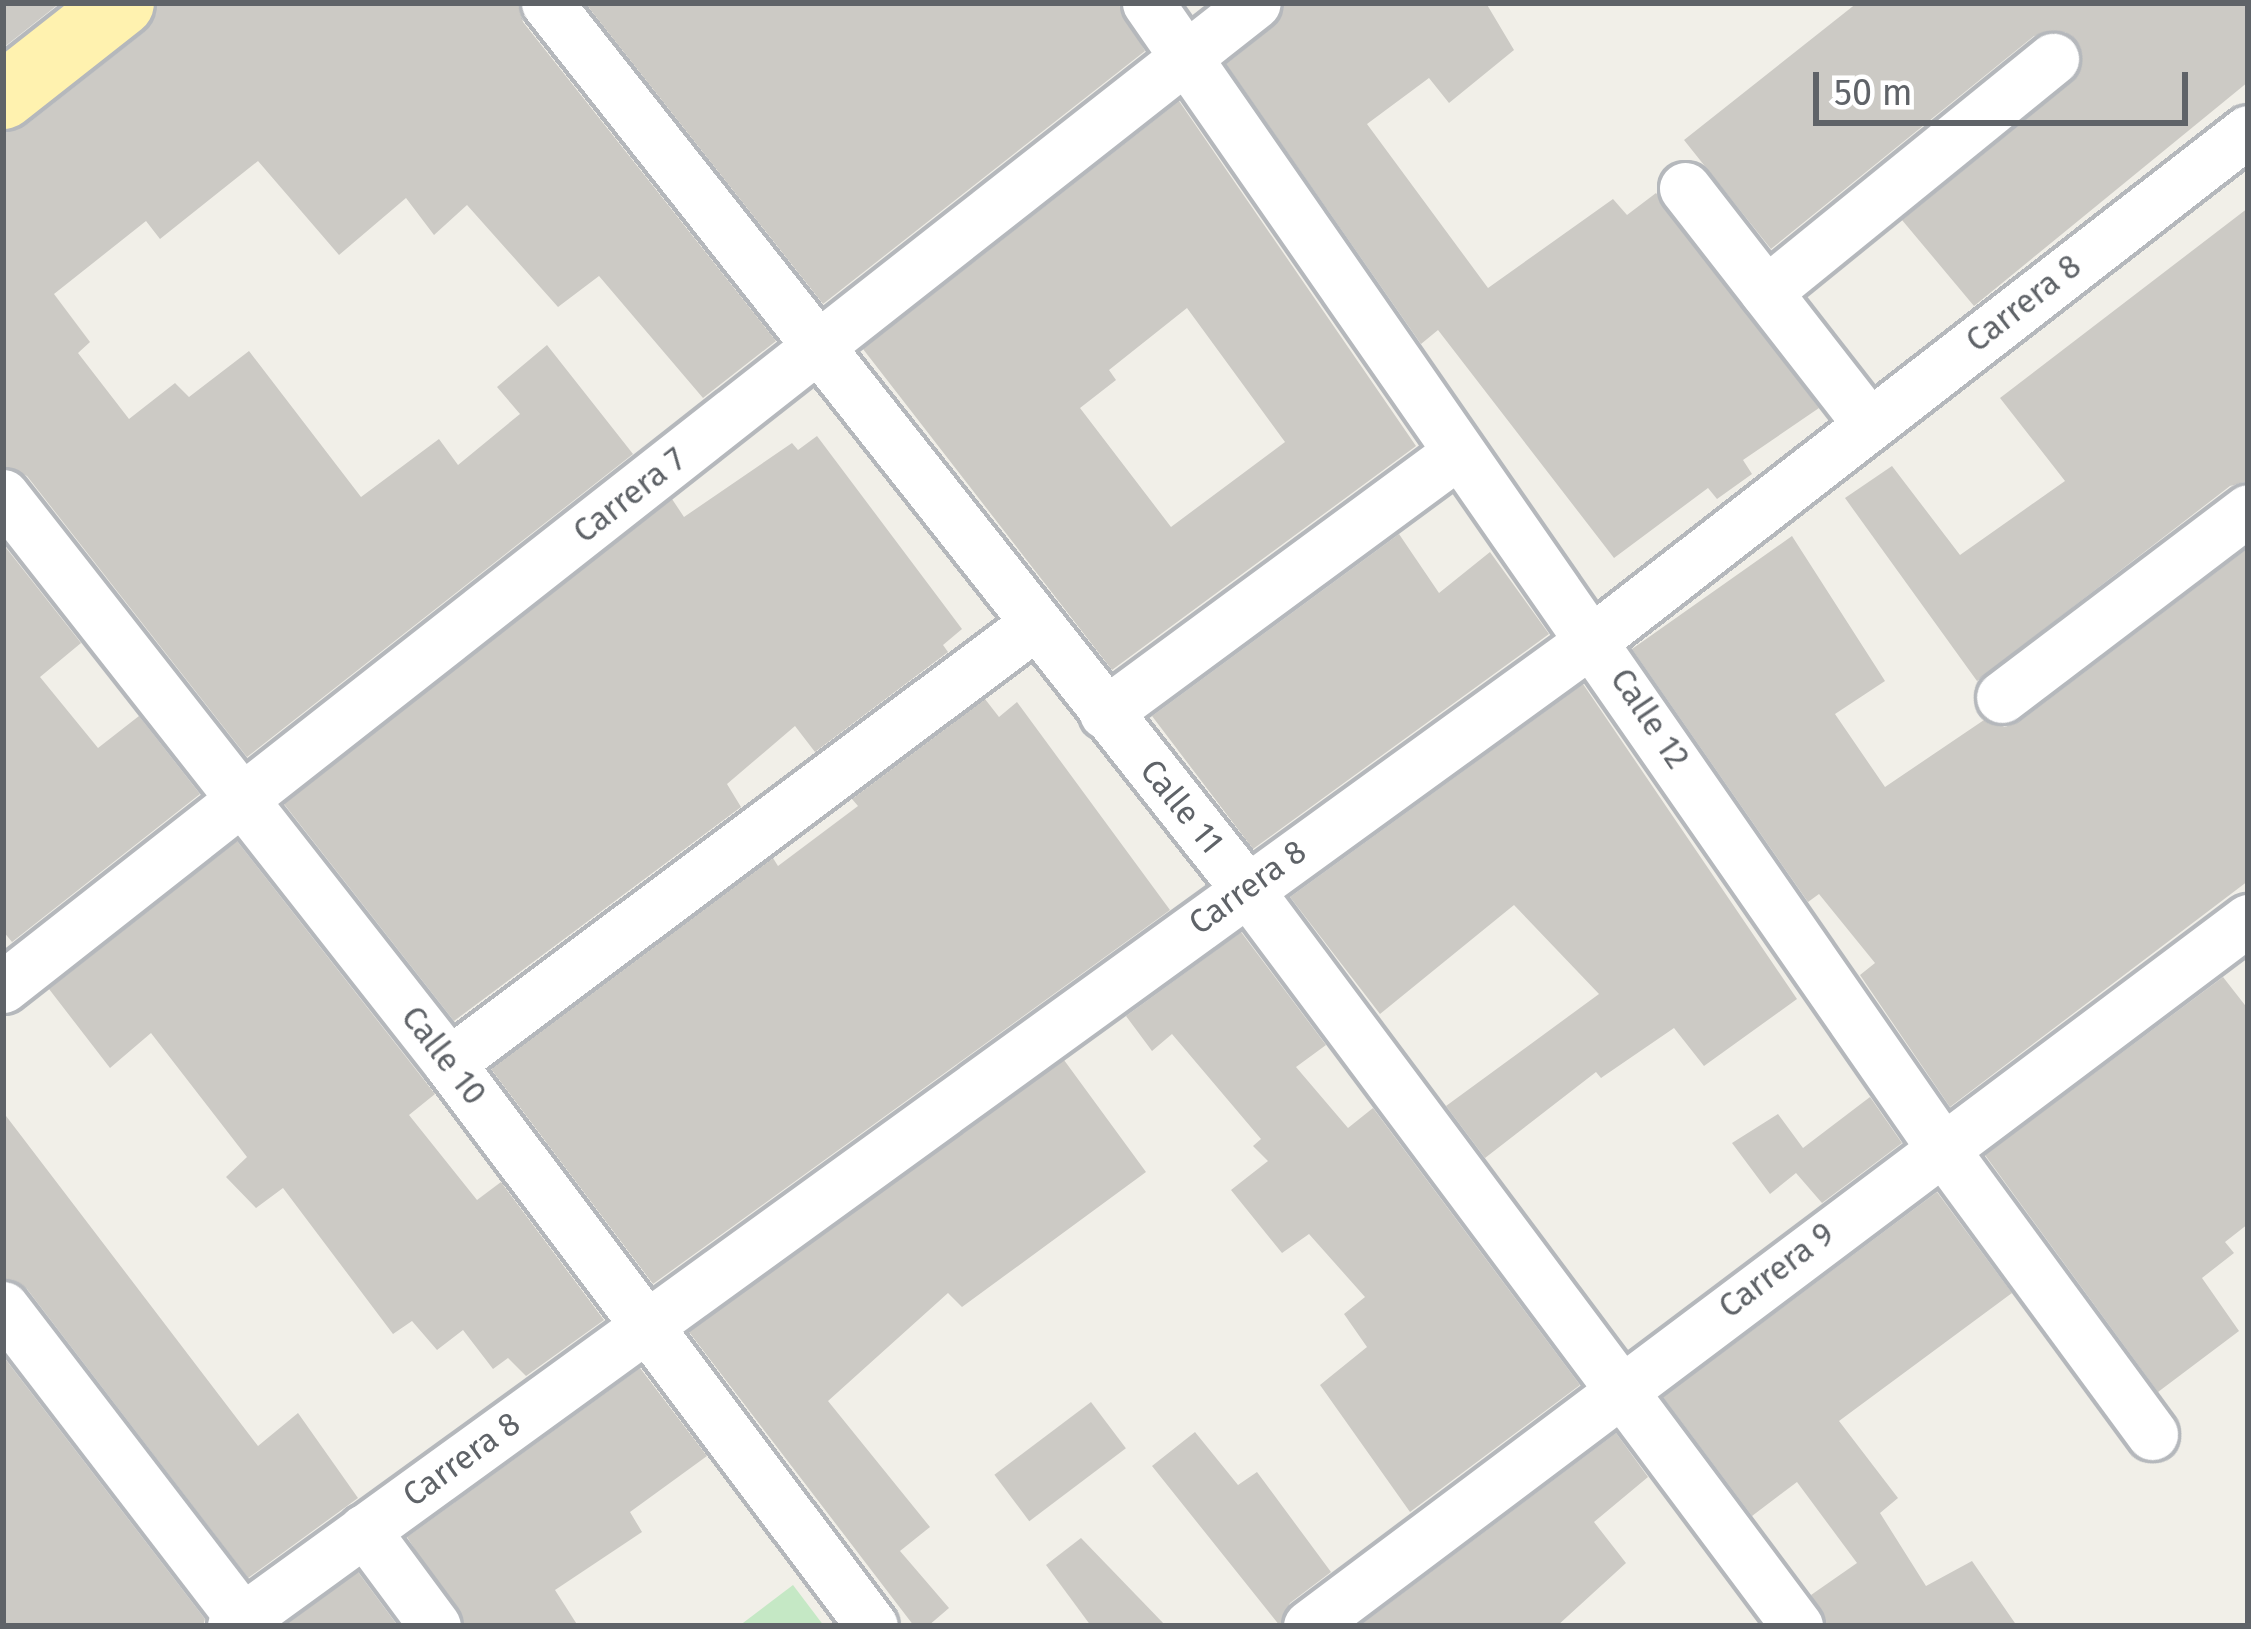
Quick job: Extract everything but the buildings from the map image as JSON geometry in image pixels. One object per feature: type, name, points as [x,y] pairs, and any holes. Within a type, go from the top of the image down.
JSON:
[{"type":"main road","points":[[3,96],[121,3]]},
{"type":"street","name":"Calle 11","points":[[547,3],[816,351],[1246,888],[1797,1626]]},
{"type":"street","name":"Calle 12","points":[[1148,3],[1456,454],[1594,639],[1942,1148],[2152,1434]]},
{"type":"street","name":"Carrera 7","points":[[3,987],[1255,3]]},
{"type":"street","points":[[1766,292],[2053,59]]},
{"type":"street","name":"Carrera 8","points":[[237,1623],[1594,639],[2248,130]]},
{"type":"street","points":[[1685,188],[1870,424]]},
{"type":"street","points":[[1105,712],[1456,454]]},
{"type":"street","name":"Calle 10","points":[[3,494],[449,1063],[872,1626]]},
{"type":"street","points":[[2002,697],[2248,510]]},
{"type":"street","points":[[449,1063],[1035,624]]},
{"type":"street","name":"Carrera 9","points":[[1309,1626],[2248,920]]},
{"type":"street","points":[[3,1307],[237,1623]]},
{"type":"street","points":[[364,1530],[436,1626]]},
{"type":"green space","points":[[793,1585],[824,1626],[739,1626]]}]
